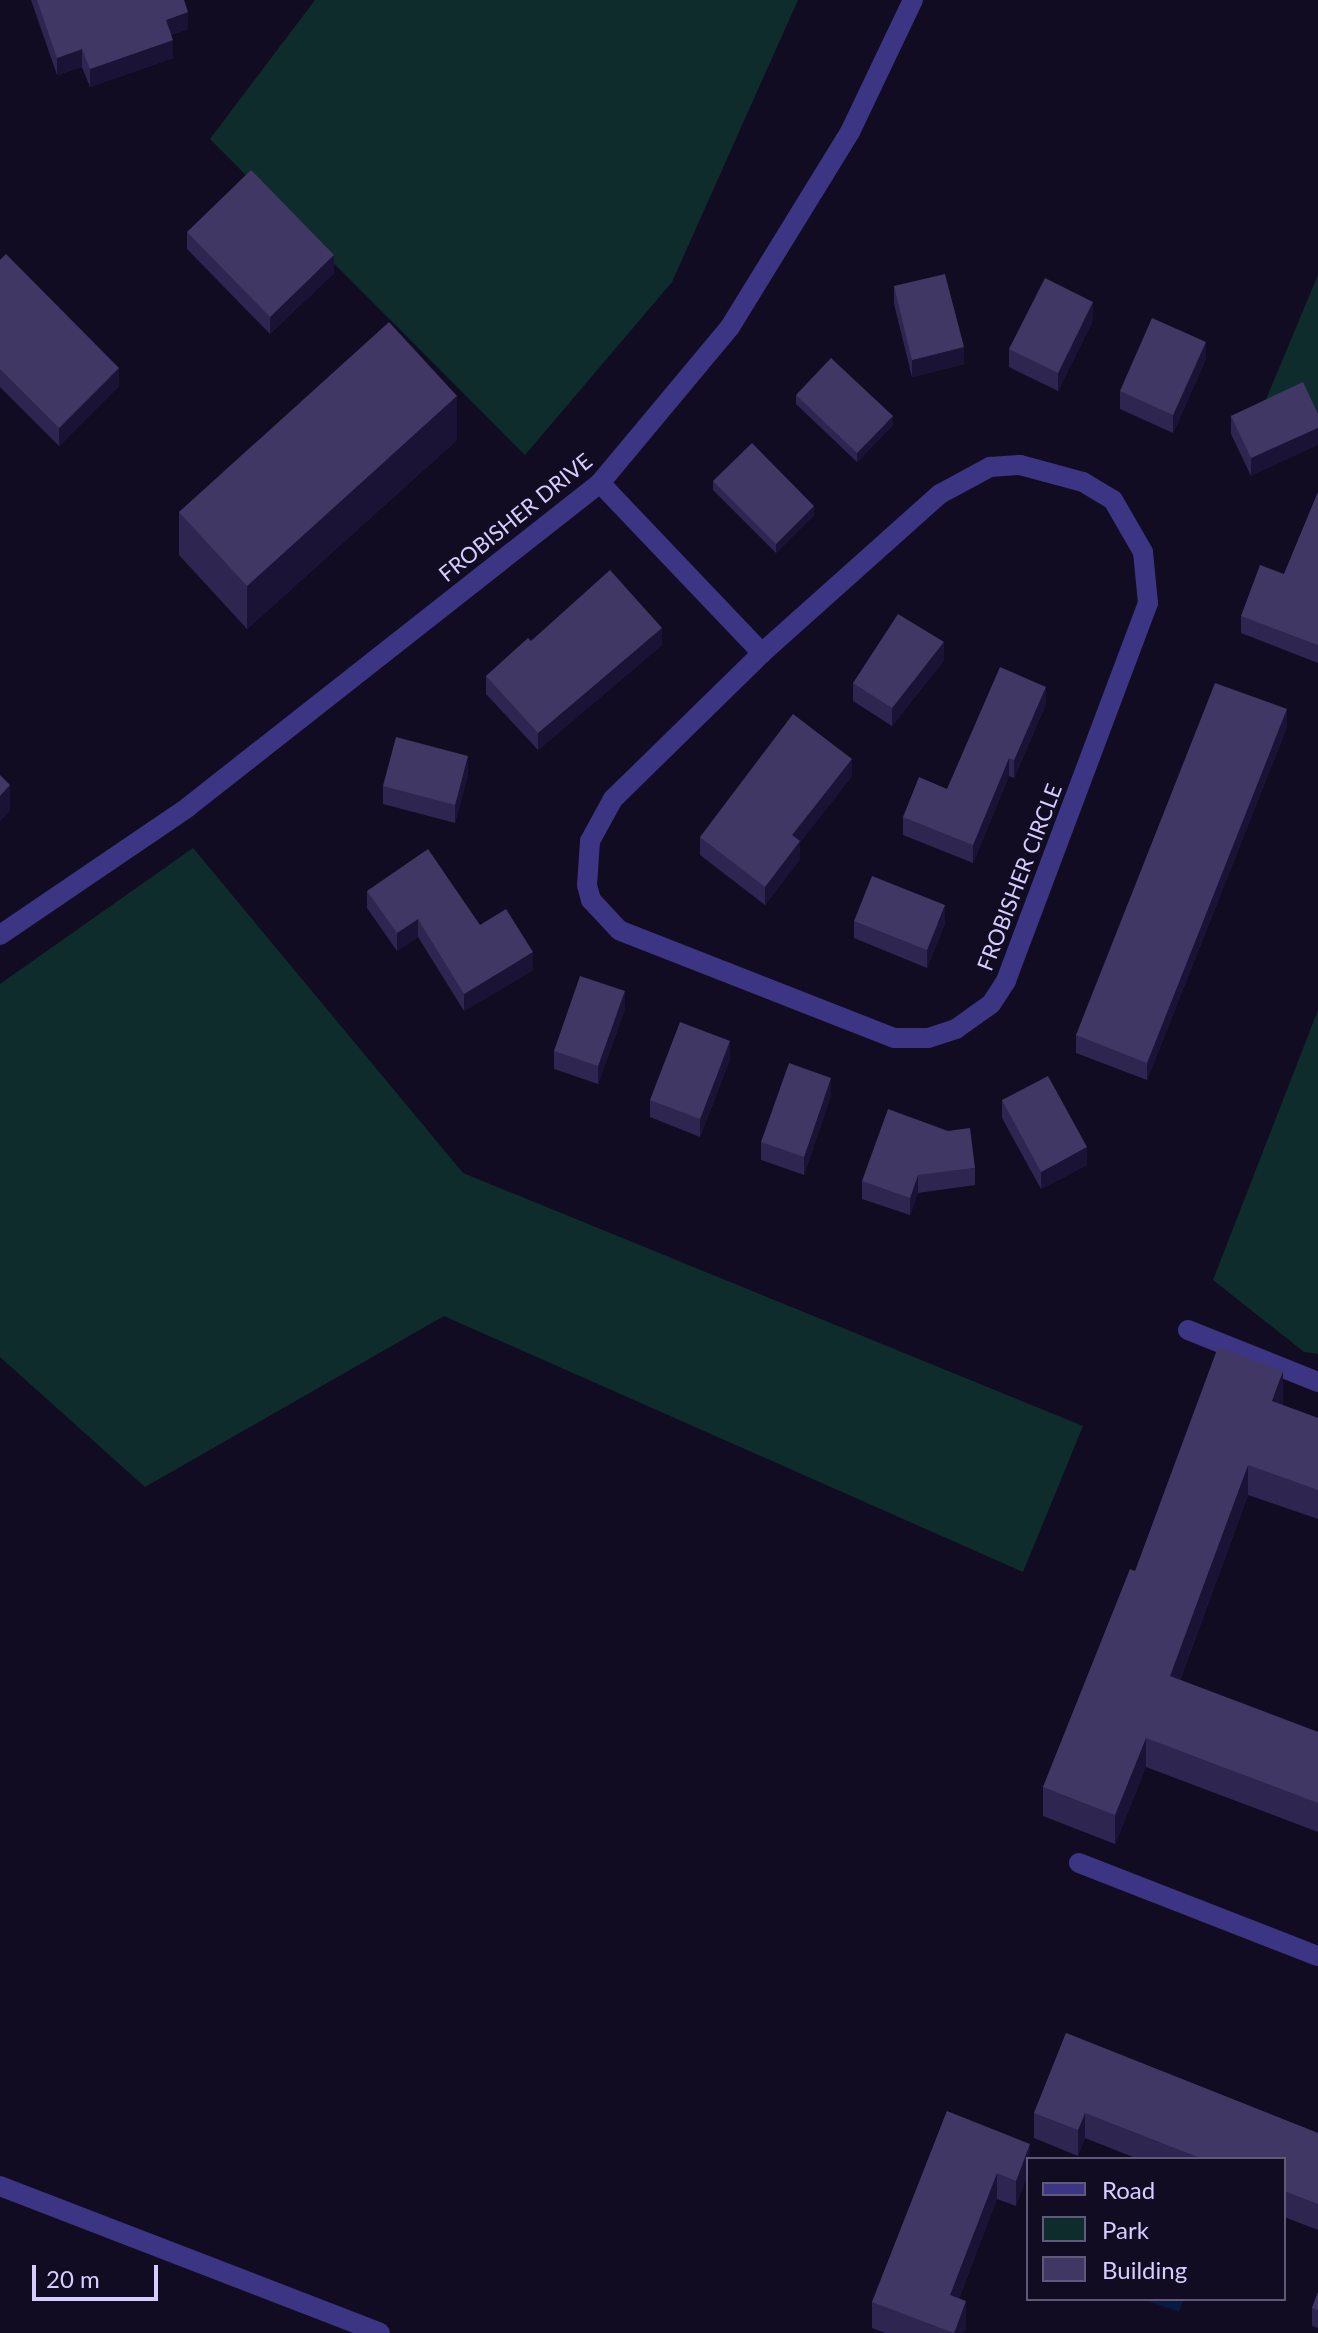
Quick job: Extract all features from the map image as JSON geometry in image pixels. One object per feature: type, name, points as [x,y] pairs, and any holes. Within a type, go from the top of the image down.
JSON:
[{"type":"street","name":"FROBISHER DRIVE","points":[[0,935],[188,807],[600,483],[730,327],[850,132],[913,0]]},
{"type":"street","name":"FROBISHER CIRCLE","points":[[1020,465],[1083,482],[1113,500],[1131,525],[1148,581],[1142,625],[1006,981],[991,1004],[956,1029],[928,1038],[894,1038],[854,1026],[619,930],[591,900],[587,860],[598,819],[762,653],[940,494],[990,467],[1020,465]]},
{"type":"street","points":[[600,483],[762,653]]},
{"type":"street","points":[[1188,1330],[1318,1382]]},
{"type":"street","points":[[1079,1863],[1318,1956]]},
{"type":"street","points":[[0,2187],[380,2333]]},
{"type":"green space","points":[[315,0],[798,0],[672,282],[525,455],[210,139]]},
{"type":"green space","points":[[1318,275],[1318,426],[1264,404]]},
{"type":"green space","points":[[193,848],[463,1173],[1083,1426],[1023,1572],[444,1316],[145,1487],[0,1357],[0,984]]},
{"type":"green space","points":[[1318,1010],[1318,1354],[1304,1352],[1213,1280]]},
{"type":"water","points":[[1148,2301],[1183,2301],[1179,2312]]},
{"type":"building","points":[[37,0],[184,0],[188,12],[166,20],[173,40],[90,69],[82,49],[57,58]]},
{"type":"building","points":[[251,170],[334,255],[270,317],[187,232]]},
{"type":"building","points":[[6,254],[119,368],[59,428],[0,369],[0,260]]},
{"type":"building","points":[[945,274],[964,347],[912,360],[894,286]]},
{"type":"building","points":[[1045,278],[1093,302],[1058,373],[1009,349]]},
{"type":"building","points":[[1152,318],[1206,342],[1173,415],[1120,391]]},
{"type":"building","points":[[389,322],[457,396],[247,586],[179,512]]},
{"type":"building","points":[[831,358],[893,416],[857,453],[796,395]]},
{"type":"building","points":[[1303,382],[1318,414],[1318,428],[1251,458],[1231,416]]},
{"type":"building","points":[[752,443],[814,506],[776,544],[713,481]]},
{"type":"building","points":[[1318,492],[1318,645],[1241,616],[1260,565],[1284,574]]},
{"type":"building","points":[[610,570],[662,628],[538,733],[486,676],[528,638],[531,641]]},
{"type":"building","points":[[898,614],[944,642],[892,708],[853,683]]},
{"type":"building","points":[[1000,667],[1046,687],[1014,760],[1009,758],[973,845],[903,817],[919,777],[947,789]]},
{"type":"building","points":[[1215,683],[1287,709],[1147,1063],[1076,1035]]},
{"type":"building","points":[[793,714],[852,759],[792,835],[800,841],[765,887],[700,837]]},
{"type":"building","points":[[396,737],[468,756],[455,805],[383,786]]},
{"type":"building","points":[[0,775],[10,785],[0,796]]},
{"type":"building","points":[[428,849],[480,925],[506,909],[533,952],[464,994],[418,919],[397,933],[367,891]]},
{"type":"building","points":[[872,876],[945,905],[927,950],[854,921]]},
{"type":"building","points":[[580,976],[625,991],[598,1066],[554,1051]]},
{"type":"building","points":[[680,1022],[730,1041],[700,1119],[650,1100]]},
{"type":"building","points":[[789,1063],[831,1078],[804,1157],[761,1142]]},
{"type":"building","points":[[1048,1076],[1087,1147],[1041,1172],[1002,1100]]},
{"type":"building","points":[[888,1109],[948,1131],[970,1128],[975,1168],[918,1175],[910,1198],[862,1181]]},
{"type":"building","points":[[1218,1347],[1283,1371],[1272,1401],[1318,1418],[1318,1490],[1248,1465],[1170,1676],[1318,1732],[1318,1803],[1146,1738],[1115,1815],[1043,1787],[1130,1569],[1135,1571]]},
{"type":"building","points":[[1066,2033],[1318,2133],[1318,2204],[1286,2192],[1286,2157],[1198,2157],[1085,2113],[1078,2130],[1034,2113]]},
{"type":"building","points":[[947,2111],[1030,2144],[1016,2181],[997,2173],[950,2295],[966,2301],[954,2333],[872,2302]]},
{"type":"building","points":[[1318,2292],[1318,2310],[1312,2308]]}]
